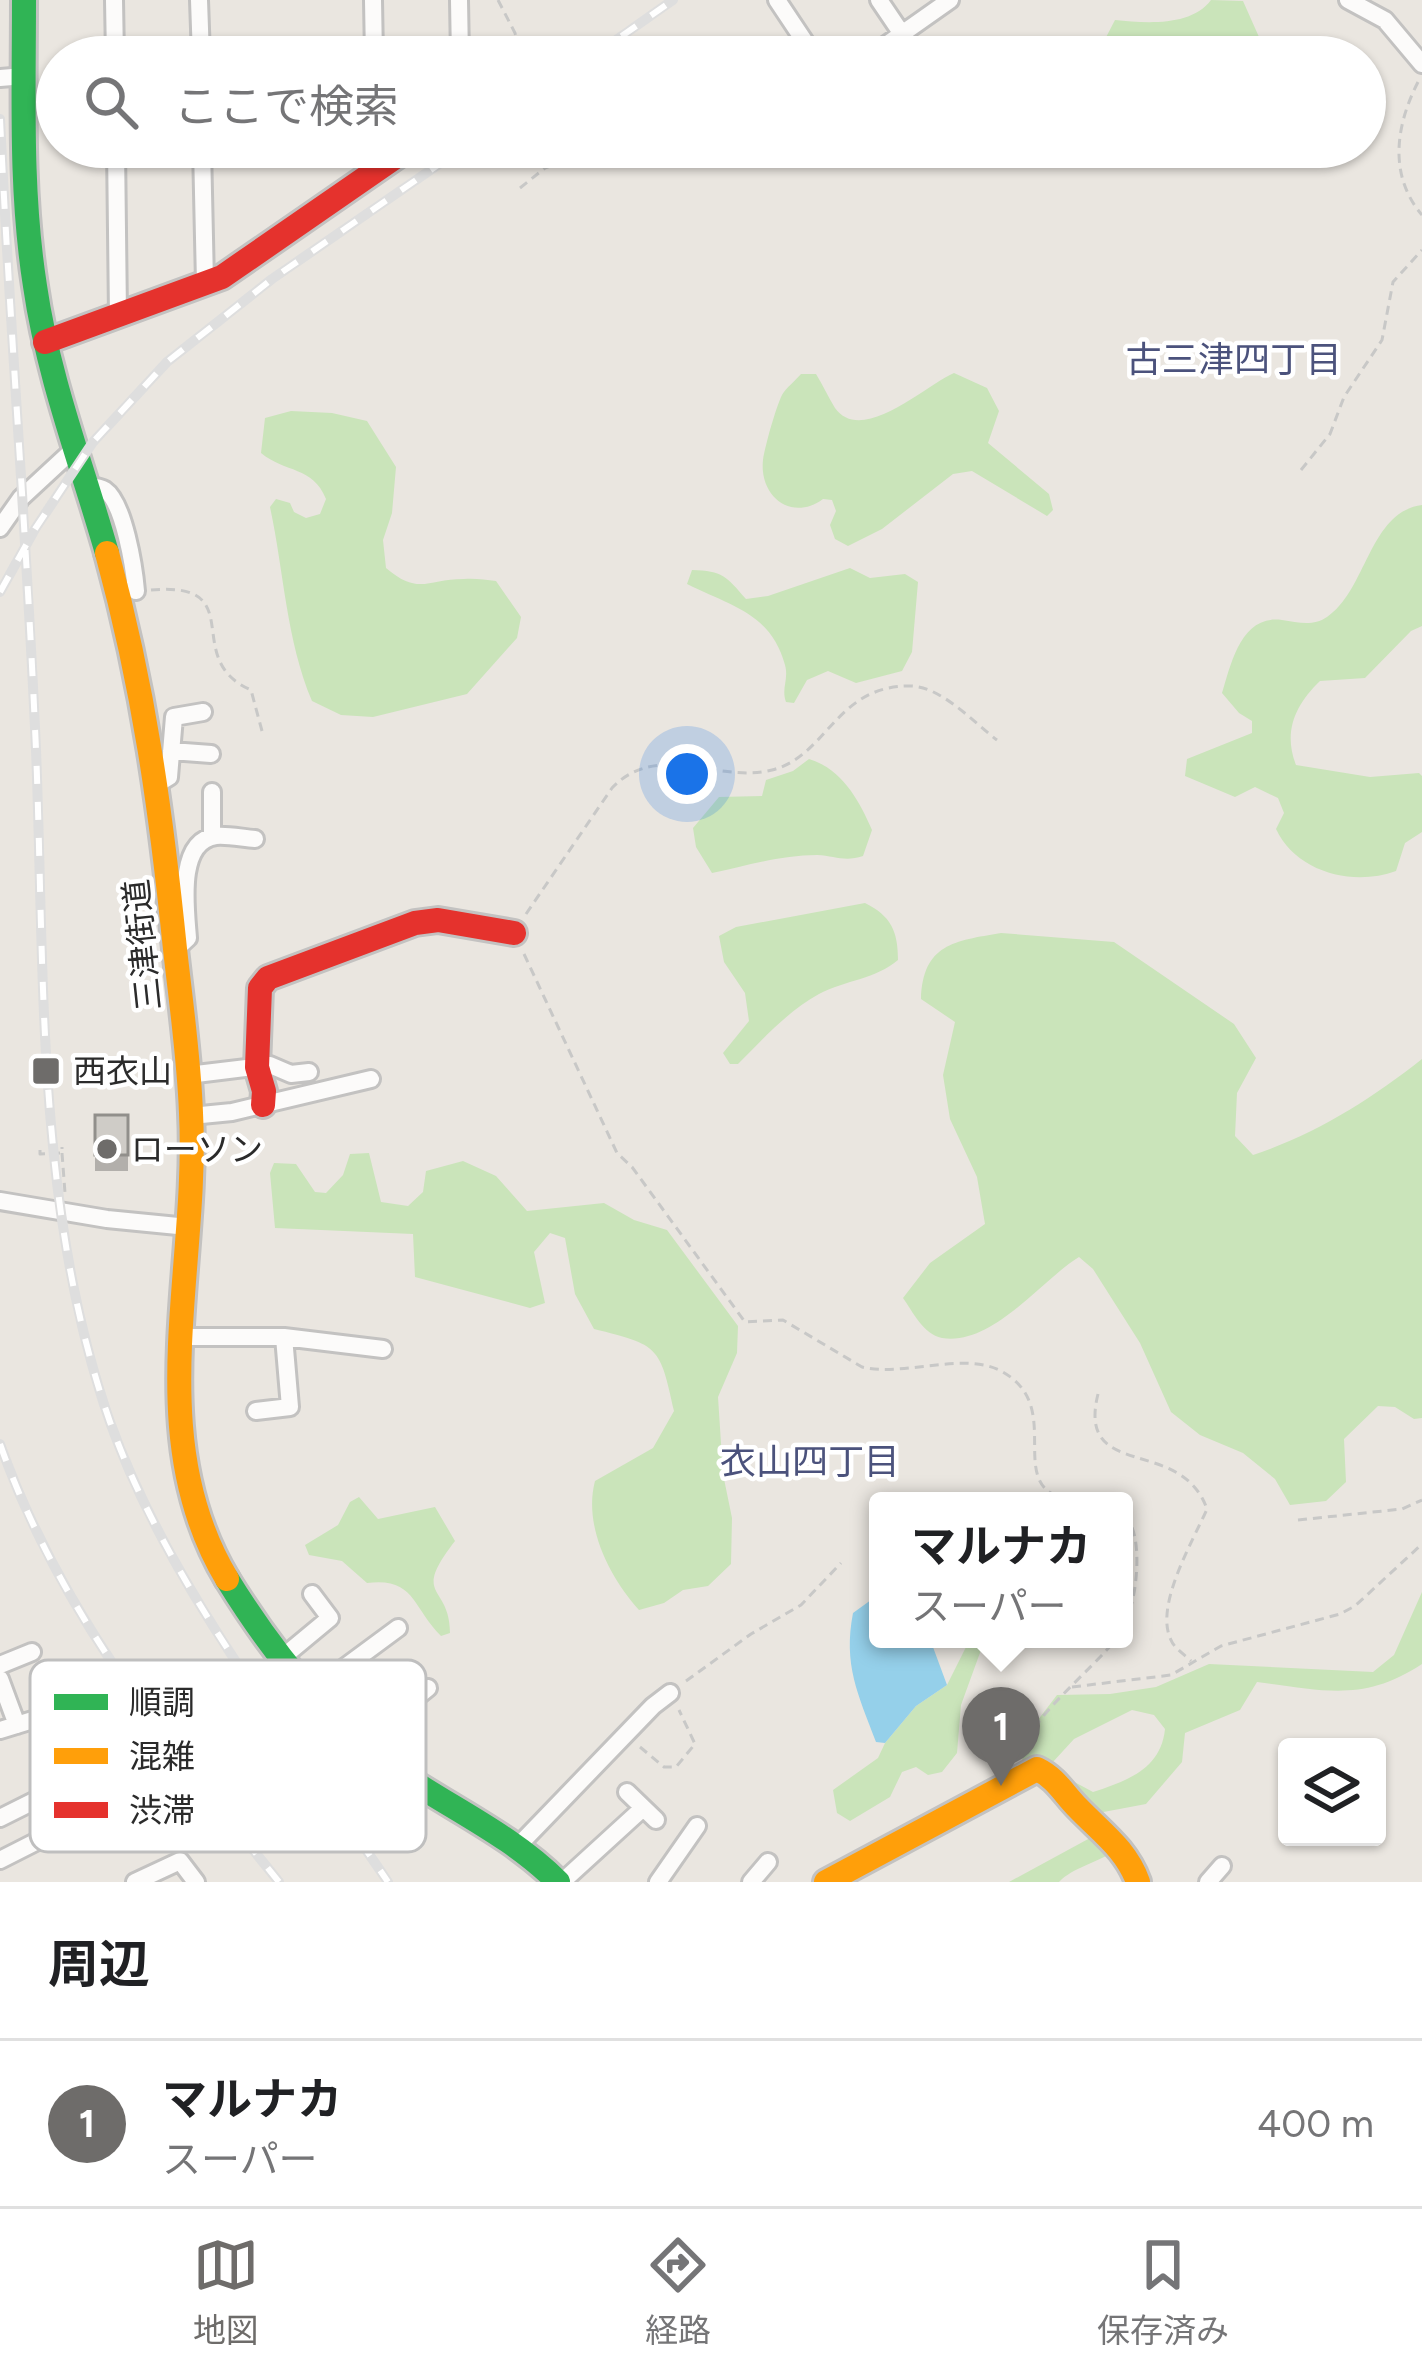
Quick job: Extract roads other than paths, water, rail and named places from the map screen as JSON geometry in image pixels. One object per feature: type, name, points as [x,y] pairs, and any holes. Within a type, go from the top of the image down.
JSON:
[{"type":"street","name":"三津街道","points":[[23,0],[12,77],[28,240],[45,342],[144,699],[176,950],[190,1116],[182,1455],[197,1518],[224,1572],[285,1660]]},
{"type":"street","points":[[114,0],[115,36]]},
{"type":"street","points":[[199,0],[200,36]]},
{"type":"street","points":[[373,0],[374,36]]},
{"type":"street","points":[[459,0],[460,36]]},
{"type":"street","points":[[777,0],[801,36]]},
{"type":"street","points":[[878,0],[902,34]]},
{"type":"street","points":[[899,36],[950,0]]},
{"type":"street","points":[[1348,0],[1385,20],[1422,64]]},
{"type":"street","points":[[116,168],[118,315]]},
{"type":"street","points":[[203,168],[206,283]]},
{"type":"street","points":[[45,342],[222,277],[363,168]]},
{"type":"street","points":[[0,528],[21,498],[75,448]]},
{"type":"street","points":[[86,484],[103,488],[112,497],[132,550],[136,591]]},
{"type":"street","points":[[156,785],[169,777],[174,717],[203,712]]},
{"type":"street","points":[[171,751],[211,754]]},
{"type":"street","points":[[212,792],[212,836]]},
{"type":"street","points":[[176,950],[188,938],[190,860],[198,844],[212,836],[254,839]]},
{"type":"street","points":[[263,1105],[257,1067],[260,988],[268,978],[415,923],[438,920],[514,933]]},
{"type":"street","points":[[188,1075],[270,1065],[291,1074],[309,1072]]},
{"type":"street","points":[[190,1116],[263,1105],[371,1079]]},
{"type":"street","points":[[0,1201],[188,1226]]},
{"type":"street","points":[[183,1337],[284,1337],[383,1348]]},
{"type":"street","points":[[256,1411],[290,1407],[284,1337]]},
{"type":"street","points":[[283,1657],[329,1618],[312,1594]]},
{"type":"street","points":[[355,1660],[398,1628]]},
{"type":"street","points":[[0,1665],[32,1652]]},
{"type":"street","points":[[0,1679],[8,1728]]},
{"type":"street","points":[[518,1846],[670,1693]]},
{"type":"street","points":[[826,1882],[1036,1769],[1052,1774],[1079,1809],[1120,1844],[1138,1882]]},
{"type":"street","name":"三津街道","points":[[426,1787],[518,1846],[550,1879]]},
{"type":"street","points":[[550,1879],[649,1814],[627,1792]]},
{"type":"street","points":[[0,1818],[30,1808]]},
{"type":"street","points":[[658,1882],[698,1826]]},
{"type":"street","points":[[0,1860],[30,1847]]},
{"type":"street","points":[[135,1882],[180,1861],[196,1882]]},
{"type":"street","points":[[751,1882],[768,1862]]},
{"type":"street","points":[[1208,1882],[1222,1866]]},
{"type":"water","points":[[869,1601],[869,1648],[933,1648],[947,1685],[916,1706],[885,1743],[876,1742],[858,1694],[850,1648],[853,1613]]},
{"type":"railway","points":[[622,36],[673,0]]},
{"type":"railway","points":[[0,119],[36,750],[48,1090],[68,1258],[110,1422],[135,1483],[198,1602],[235,1660]]},
{"type":"railway","points":[[0,592],[93,442],[167,362],[272,279],[433,168]]},
{"type":"railway","points":[[0,1444],[53,1565],[110,1660]]},
{"type":"railway","points":[[255,1852],[279,1882]]},
{"type":"railway","points":[[367,1852],[388,1882]]},
{"type":"place","name":"西衣山","points":[[46,1071]]},
{"type":"place","name":"ローソン","points":[[107,1149]]},
{"type":"place","name":"マルナカ","points":[[1001,1786]]},
{"type":"district","name":"古三津四丁目","points":[[1234,359]]},
{"type":"district","name":"衣山四丁目","points":[[810,1461]]}]
